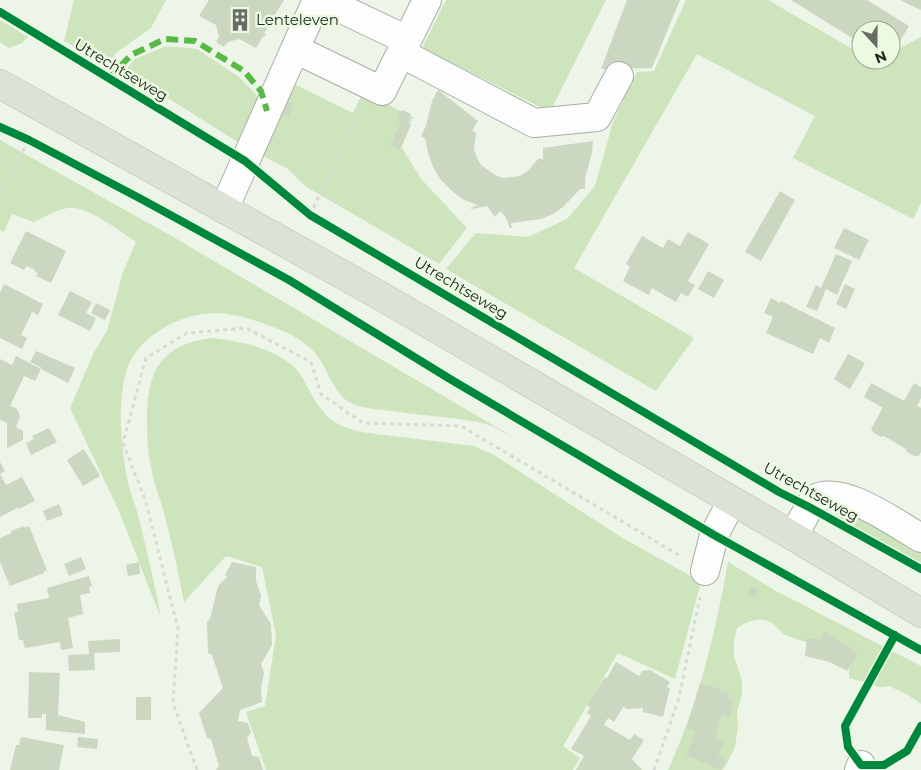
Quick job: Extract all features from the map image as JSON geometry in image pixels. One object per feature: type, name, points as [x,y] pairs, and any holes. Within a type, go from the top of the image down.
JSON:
[{"type":"main road","points":[[0,84],[380,295],[793,536],[921,613]]},
{"type":"street","points":[[224,208],[317,0]]},
{"type":"street","points":[[323,0],[534,124],[597,117],[619,76]]},
{"type":"street","points":[[295,49],[382,91],[427,0]]},
{"type":"street","name":"Utrechtseweg","points":[[793,536],[814,499],[826,494],[854,500],[921,538]]},
{"type":"street","points":[[705,571],[714,535],[732,501]]},
{"type":"path","points":[[310,215],[372,85]]},
{"type":"path","points":[[0,194],[26,139],[38,145]]},
{"type":"path","points":[[303,209],[319,220]]},
{"type":"path","points":[[197,770],[173,703],[178,629],[146,502],[123,443],[146,358],[186,333],[246,328],[311,362],[321,394],[363,423],[461,426],[705,571],[679,698],[654,770]]},
{"type":"green space","points":[[74,0],[166,0],[151,28],[117,52],[105,64],[64,41]]},
{"type":"green space","points":[[446,0],[606,0],[550,112],[422,48]]},
{"type":"green space","points":[[686,0],[768,0],[851,48],[851,70],[901,70],[901,48],[921,37],[921,203],[913,219],[793,158],[815,116],[697,54],[574,268],[694,338],[656,391],[446,269],[476,233],[528,237],[567,219],[595,186],[613,122],[637,72],[654,71]]},
{"type":"green space","points":[[0,20],[28,37],[22,43],[9,48],[0,42]]},
{"type":"green space","points":[[166,46],[197,49],[239,77],[256,94],[262,108],[244,146],[125,71],[135,59]]},
{"type":"green space","points":[[290,82],[353,113],[363,92],[413,117],[400,145],[422,180],[467,228],[439,264],[305,186],[288,169],[259,154]]},
{"type":"green space","points":[[0,140],[175,238],[513,437],[478,422],[371,408],[351,403],[340,394],[319,358],[309,347],[298,339],[271,326],[239,316],[215,313],[192,316],[167,326],[144,343],[131,360],[124,379],[121,409],[123,455],[128,483],[139,519],[161,618],[119,511],[70,408],[94,352],[107,331],[123,272],[136,242],[89,212],[74,208],[59,210],[34,222],[12,214],[4,232],[0,230]]},
{"type":"green space","points":[[212,338],[256,347],[287,361],[299,373],[320,408],[339,425],[368,433],[474,446],[494,455],[621,537],[701,582],[675,679],[618,653],[563,746],[580,758],[573,770],[266,770],[246,712],[265,706],[276,635],[262,567],[226,556],[184,602],[172,543],[149,455],[148,402],[154,374],[160,363],[180,346]]},
{"type":"green space","points":[[847,509],[921,549],[921,565],[836,519]]},
{"type":"green space","points":[[728,562],[776,591],[921,666],[921,704],[889,686],[880,687],[849,678],[849,650],[795,639],[781,632],[771,622],[752,621],[737,628],[734,641],[734,657],[742,680],[742,695],[737,711],[738,727],[735,747],[724,769],[668,770],[689,719],[705,668],[718,616]]},
{"type":"building","name":"Lenteleven","points":[[209,0],[284,0],[264,33],[266,34],[256,48],[239,39],[228,42],[224,47],[216,42],[219,37],[216,25],[199,16]]},
{"type":"building","points":[[627,0],[680,0],[652,68],[601,69]]},
{"type":"building","points":[[791,0],[867,0],[899,20],[851,20],[851,37]]},
{"type":"building","points":[[900,0],[921,0],[921,10]]},
{"type":"building","points":[[901,21],[909,26],[901,40]]},
{"type":"building","points":[[438,90],[478,121],[472,131],[476,132],[474,149],[477,158],[481,165],[503,178],[520,176],[528,171],[539,158],[543,160],[543,148],[593,141],[592,153],[585,178],[585,189],[580,189],[563,207],[553,214],[541,219],[511,223],[512,228],[510,228],[505,216],[500,211],[495,217],[487,206],[471,209],[478,205],[464,200],[441,180],[433,167],[425,138],[421,136],[426,126],[432,101]]},
{"type":"building","points":[[285,100],[293,103],[289,116],[280,113]]},
{"type":"building","points":[[402,110],[411,114],[407,123],[411,125],[400,150],[390,146],[401,121],[398,119]]},
{"type":"building","points":[[780,191],[795,200],[761,261],[745,252]]},
{"type":"building","points":[[844,228],[869,240],[859,260],[834,248]]},
{"type":"building","points":[[26,231],[66,251],[51,283],[36,276],[38,273],[27,266],[24,270],[10,263]]},
{"type":"building","points":[[688,232],[709,244],[688,281],[695,285],[688,297],[681,293],[676,302],[652,288],[649,295],[623,281],[630,267],[626,264],[642,236],[663,248],[668,239],[680,246]]},
{"type":"building","points":[[836,254],[852,261],[837,295],[826,289],[817,311],[806,307],[816,285],[821,288]]},
{"type":"building","points":[[708,271],[724,280],[714,298],[698,289]]},
{"type":"building","points":[[4,284],[43,304],[38,315],[32,312],[21,335],[27,338],[22,349],[0,338],[0,293]]},
{"type":"building","points":[[845,284],[855,289],[846,309],[836,304]]},
{"type":"building","points":[[70,291],[92,302],[86,313],[96,318],[90,331],[58,315]]},
{"type":"building","points":[[771,298],[780,303],[781,301],[835,328],[829,343],[820,338],[813,354],[766,333],[773,317],[764,313]]},
{"type":"building","points":[[96,303],[110,310],[105,320],[91,313]]},
{"type":"building","points":[[36,351],[75,368],[68,383],[30,362]]},
{"type":"building","points":[[848,354],[865,363],[850,389],[834,379]]},
{"type":"building","points":[[16,356],[41,369],[35,381],[24,376],[10,406],[17,409],[20,417],[16,427],[23,431],[23,440],[7,448],[7,423],[0,420],[0,359],[12,365]]},
{"type":"building","points":[[871,383],[904,401],[914,383],[921,387],[921,398],[917,406],[921,408],[921,452],[919,456],[914,456],[884,436],[881,437],[874,433],[871,429],[882,407],[864,397]]},
{"type":"building","points":[[49,428],[57,442],[31,455],[26,443],[34,439],[32,436]]},
{"type":"building","points":[[84,449],[100,476],[83,486],[67,460]]},
{"type":"building","points":[[0,462],[5,471],[0,474]]},
{"type":"building","points":[[0,474],[6,485],[22,477],[35,501],[0,517]]},
{"type":"building","points":[[59,504],[63,515],[47,521],[43,511]]},
{"type":"building","points":[[24,526],[25,528],[29,526],[47,570],[44,573],[10,586],[0,562],[0,538]]},
{"type":"building","points":[[81,557],[86,569],[69,576],[64,564]]},
{"type":"building","points":[[139,562],[140,574],[128,576],[126,565]]},
{"type":"building","points":[[232,562],[256,567],[256,581],[261,596],[259,605],[271,624],[272,645],[261,664],[264,673],[261,688],[262,702],[240,710],[238,721],[248,723],[251,733],[247,738],[252,756],[259,757],[263,770],[216,770],[219,766],[211,739],[207,738],[199,713],[223,688],[212,655],[208,653],[207,622],[210,619],[218,586],[227,577],[225,575]]},
{"type":"building","points":[[89,576],[92,586],[89,587],[90,593],[80,595],[83,614],[68,618],[73,648],[61,650],[60,642],[25,648],[23,640],[19,640],[14,613],[18,612],[17,604],[49,598],[47,588]]},
{"type":"building","points":[[751,586],[759,590],[754,598],[747,594]]},
{"type":"building","points":[[824,632],[858,653],[847,671],[830,662],[805,656],[807,638],[820,640]]},
{"type":"building","points":[[120,639],[120,652],[94,653],[95,670],[69,671],[68,655],[89,654],[88,641]]},
{"type":"building","points":[[616,662],[639,676],[642,671],[650,670],[670,682],[667,687],[670,688],[663,717],[643,712],[643,708],[627,709],[623,707],[614,722],[608,718],[604,725],[630,740],[634,734],[644,740],[632,759],[642,770],[576,770],[584,756],[571,749],[591,716],[587,713],[590,707],[587,705]]},
{"type":"building","points":[[29,672],[60,673],[58,715],[85,722],[85,734],[46,730],[46,714],[42,714],[42,718],[28,718]]},
{"type":"building","points":[[700,683],[729,693],[728,698],[734,700],[729,717],[722,714],[715,738],[724,742],[718,755],[726,760],[721,770],[686,755],[695,731],[687,728]]},
{"type":"building","points":[[136,697],[151,697],[151,720],[136,720]]},
{"type":"building","points":[[21,737],[64,745],[59,770],[10,770],[16,745],[19,745]]},
{"type":"building","points":[[78,737],[98,739],[97,749],[77,747]]},
{"type":"marked path","points":[[108,79],[131,55],[165,39],[195,41],[244,71],[261,91],[267,111]]},
{"type":"cycle path","points":[[0,12],[245,161],[310,215],[779,492],[921,569]]},
{"type":"cycle path","points":[[0,127],[29,140],[143,200],[289,280],[450,379],[714,535],[921,650]]},
{"type":"cycle path","points":[[895,635],[845,726],[848,747],[861,765],[884,765],[907,751],[921,726]]},
{"type":"place","name":"Lenteleven","points":[[240,20]]}]
